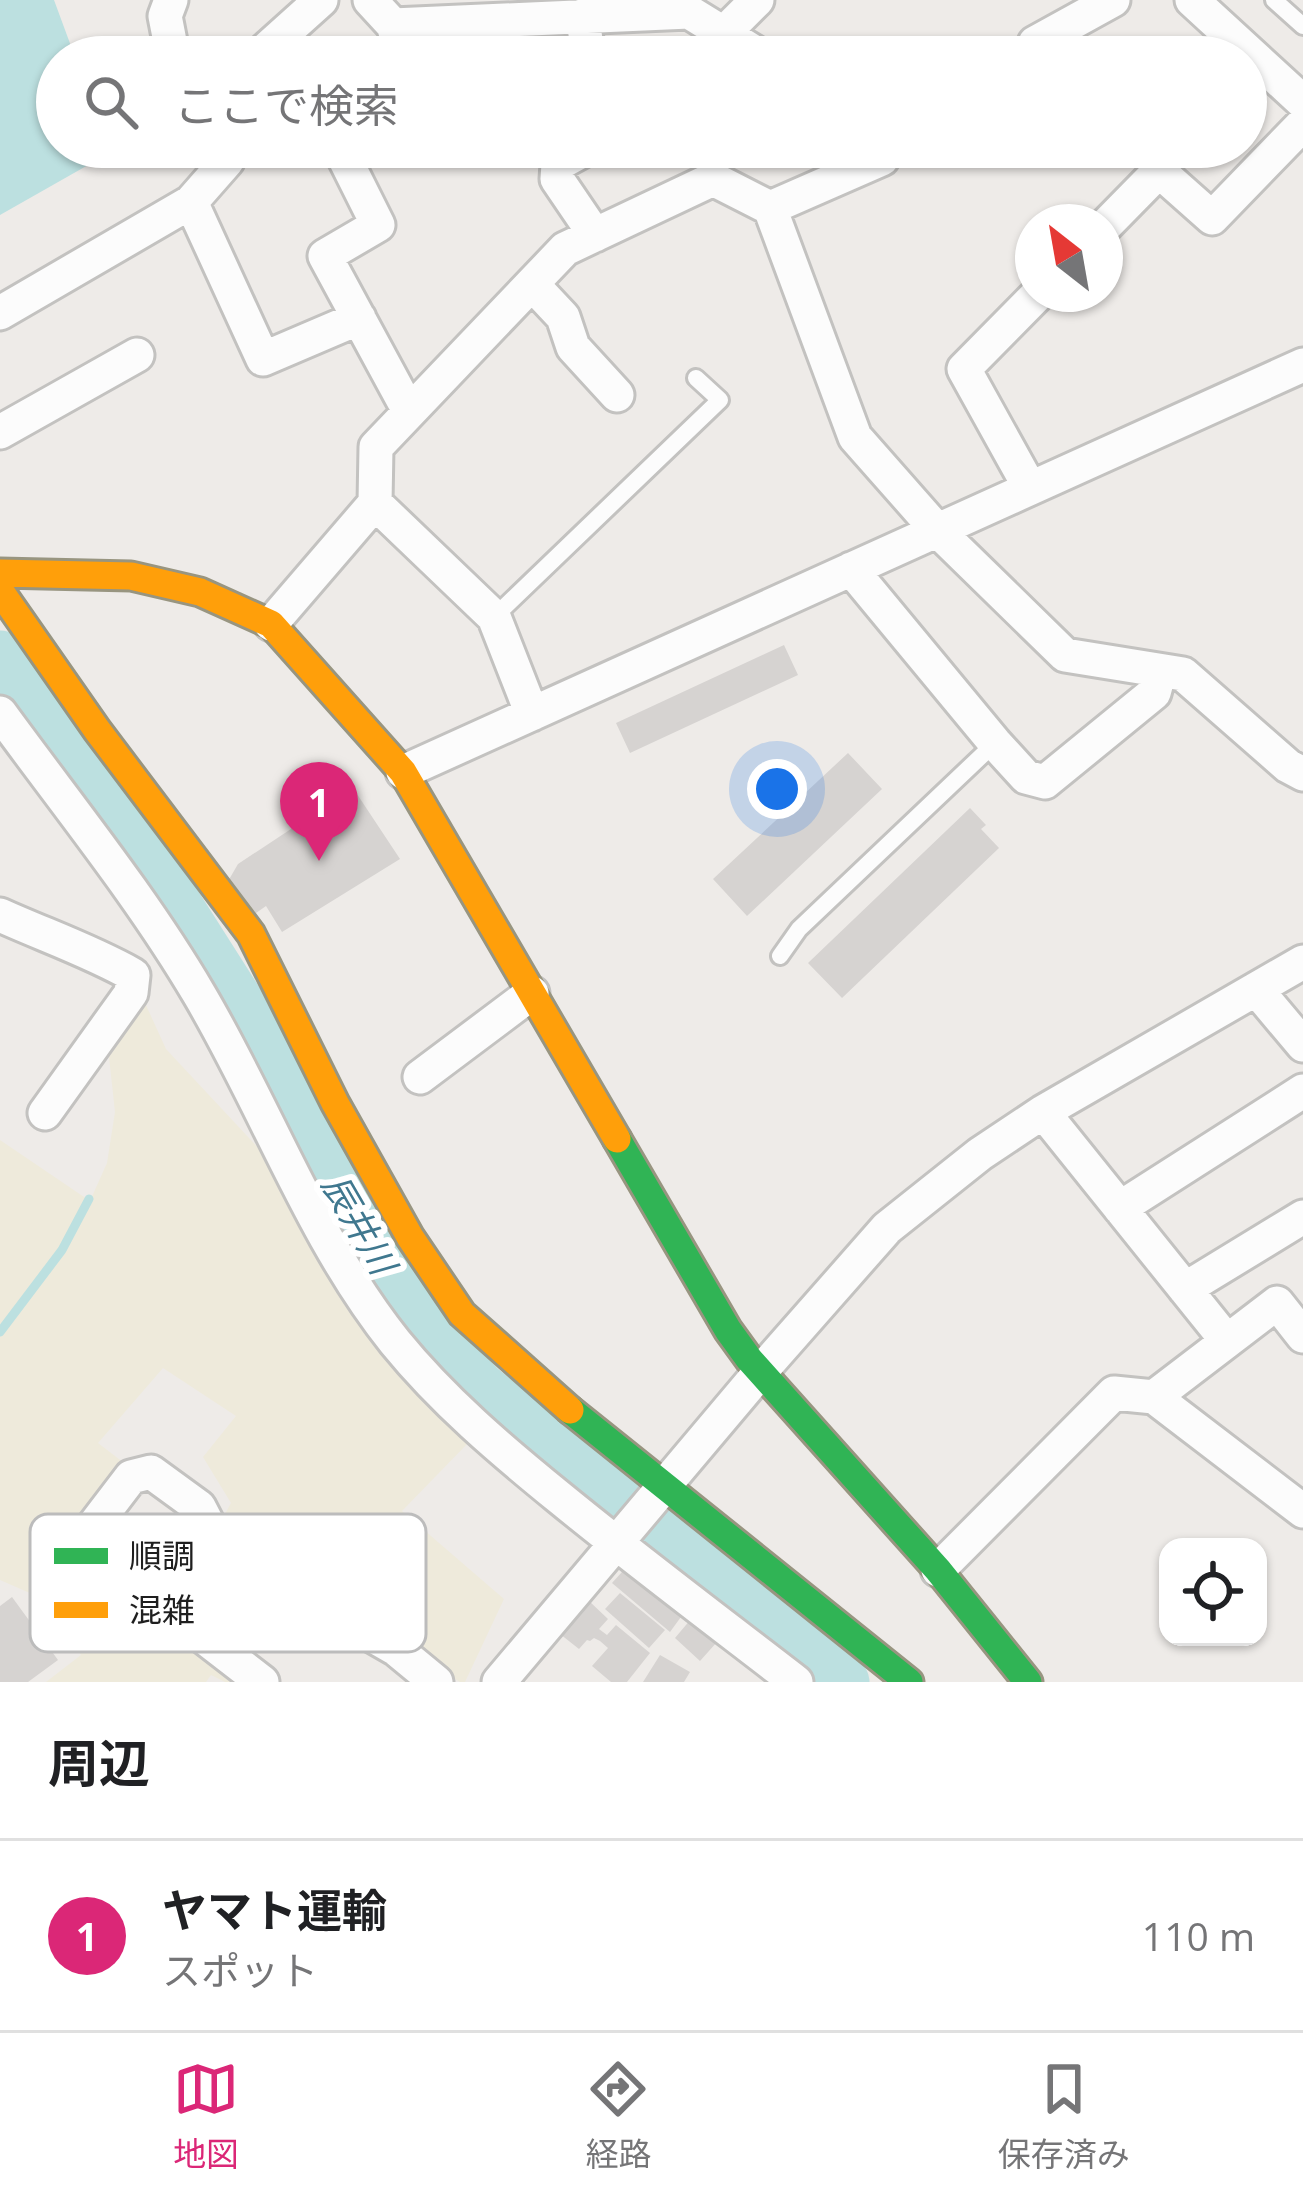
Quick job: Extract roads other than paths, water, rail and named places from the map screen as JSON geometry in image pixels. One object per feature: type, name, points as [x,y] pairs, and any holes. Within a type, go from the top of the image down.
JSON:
[{"type":"street","points":[[169,36],[165,16],[171,0]]},
{"type":"street","points":[[281,36],[320,0]]},
{"type":"street","points":[[724,33],[757,0]]},
{"type":"street","points":[[1048,36],[1113,0]]},
{"type":"street","points":[[1192,0],[1232,36]]},
{"type":"street","points":[[389,27],[582,16],[644,7],[689,12],[729,36]]},
{"type":"street","points":[[582,16],[585,36]]},
{"type":"street","points":[[1267,68],[1303,101]]},
{"type":"street","points":[[1267,161],[1303,124]]},
{"type":"street","points":[[0,313],[191,202],[221,168]]},
{"type":"street","points":[[350,168],[378,225],[325,256],[411,408]]},
{"type":"street","points":[[558,168],[557,179],[595,235]]},
{"type":"street","points":[[770,208],[861,168]]},
{"type":"street","points":[[1156,168],[1212,218],[1260,168]]},
{"type":"street","points":[[1123,208],[1159,171]]},
{"type":"street","points":[[271,624],[375,503],[376,447],[565,249],[713,179],[770,208],[855,437],[937,530],[1065,655],[1184,674],[1303,774]]},
{"type":"street","points":[[191,202],[263,359],[359,318]]},
{"type":"street","points":[[532,284],[563,317],[573,347],[617,395]]},
{"type":"street","points":[[1020,312],[964,369],[1030,488]]},
{"type":"street","points":[[0,431],[137,355]]},
{"type":"street","points":[[404,772],[1303,365]]},
{"type":"street","points":[[375,503],[494,617],[532,714]]},
{"type":"street","points":[[851,569],[1027,777],[1045,782],[1154,693],[1160,670]]},
{"type":"street","points":[[0,573],[131,576],[200,592],[271,624],[404,772],[728,1330],[938,1570],[1028,1682]]},
{"type":"street","points":[[0,591],[97,730],[251,934],[356,1141],[410,1237],[462,1314],[659,1490],[909,1682]]},
{"type":"street","points":[[0,713],[174,952],[328,1241],[395,1342],[490,1439],[796,1682]]},
{"type":"street","points":[[0,915],[133,975],[131,993],[44,1113]]},
{"type":"street","points":[[500,1682],[887,1228],[980,1154],[1043,1112],[1303,962]]},
{"type":"street","points":[[1256,989],[1303,1046]]},
{"type":"street","points":[[420,1077],[532,993]]},
{"type":"street","points":[[1120,1208],[1303,1090]]},
{"type":"street","points":[[1043,1112],[1227,1341]]},
{"type":"street","points":[[1185,1289],[1303,1216]]},
{"type":"street","points":[[1154,1397],[1277,1303],[1303,1336]]},
{"type":"street","points":[[938,1570],[1114,1394],[1154,1397],[1303,1511]]},
{"type":"street","points":[[103,1514],[131,1477],[151,1472],[203,1514]]},
{"type":"street","points":[[223,1652],[262,1682]]},
{"type":"street","points":[[400,1652],[436,1682]]},
{"type":"lane","points":[[1274,0],[1303,26]]},
{"type":"lane","points":[[494,617],[720,400],[696,378]]},
{"type":"lane","points":[[780,956],[799,929],[995,743]]},
{"type":"water","points":[[0,0],[54,0],[67,36],[36,36],[36,168],[83,168],[0,215]]},
{"type":"waterway","name":"辰井川","points":[[0,656],[173,899],[243,1009],[374,1256],[417,1319],[480,1387],[844,1682]]},
{"type":"waterway","points":[[0,1332],[62,1250],[89,1199]]},
{"type":"place","name":"ヤマト運輸","points":[[319,861]]}]
